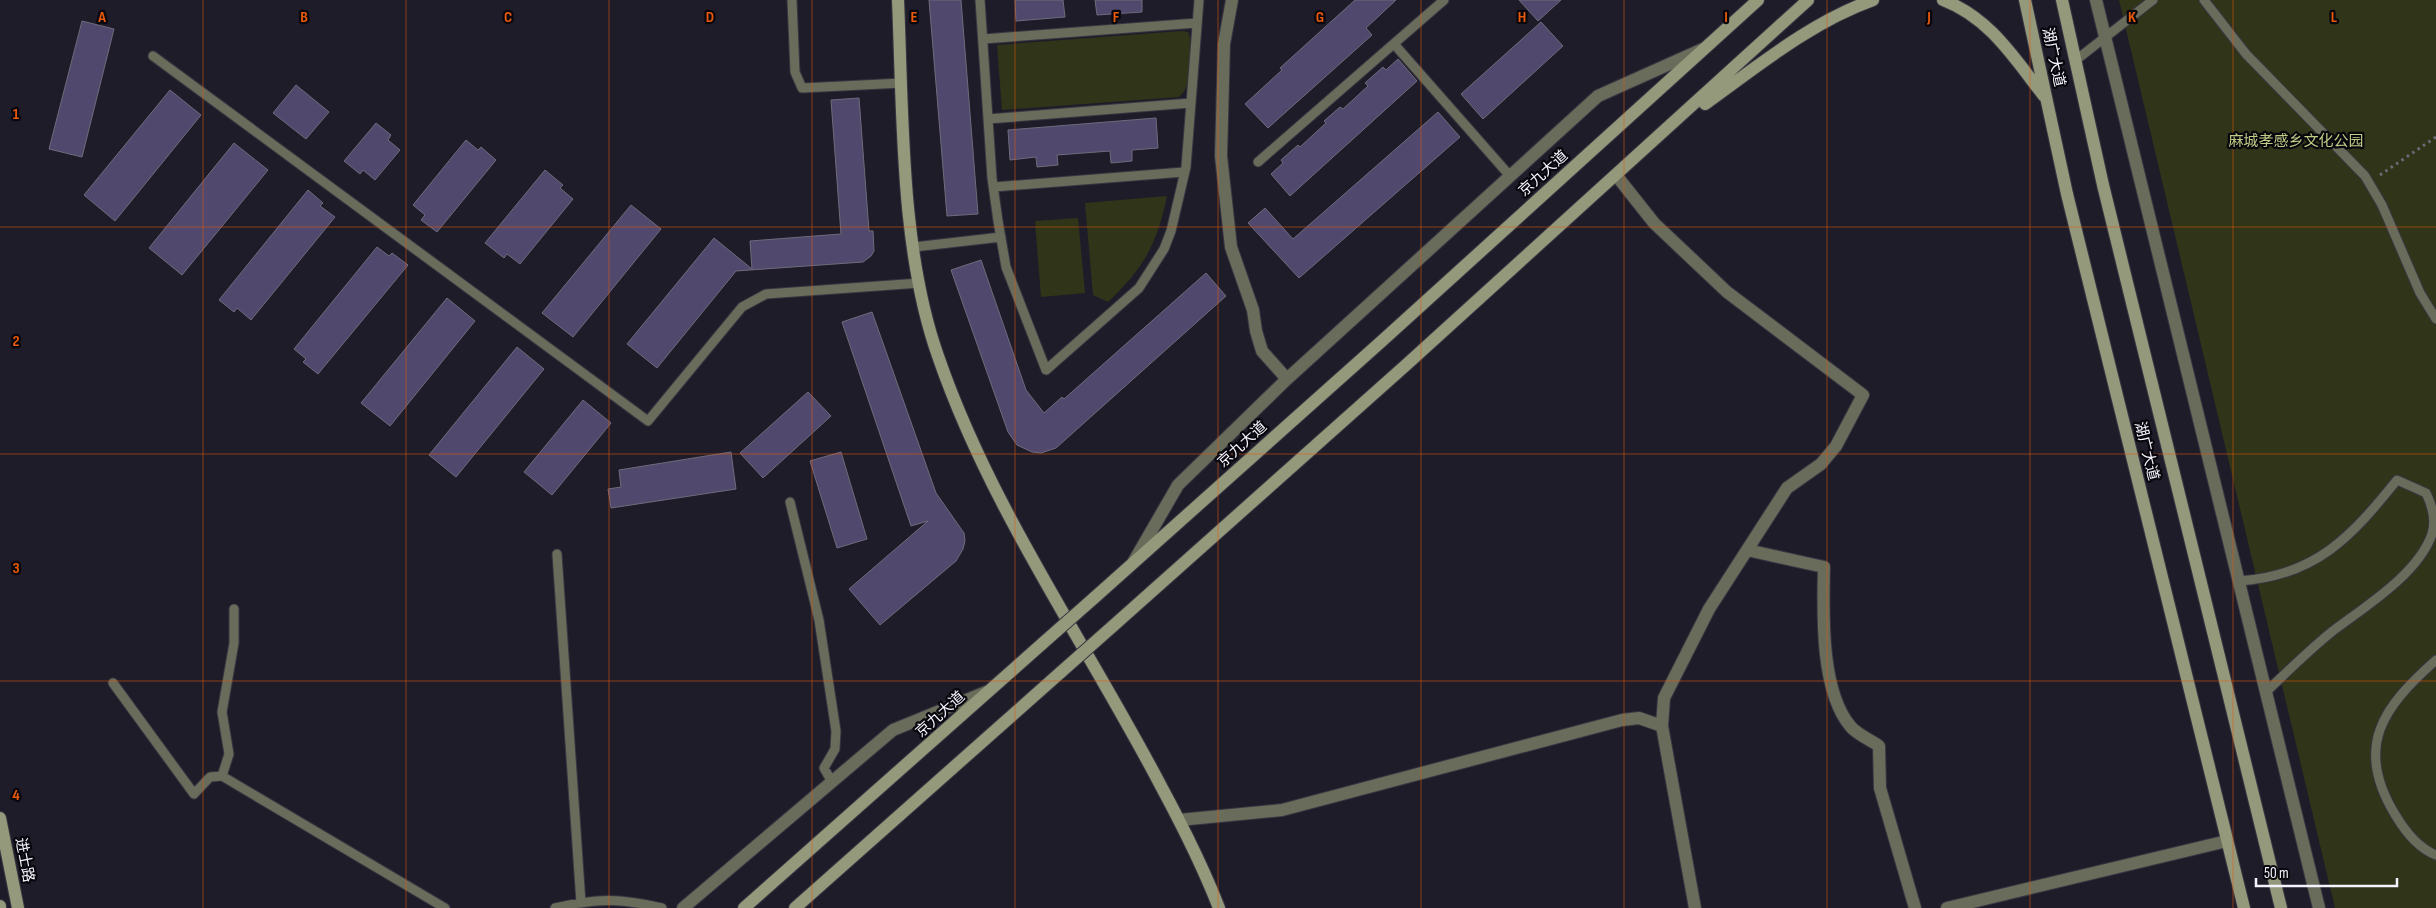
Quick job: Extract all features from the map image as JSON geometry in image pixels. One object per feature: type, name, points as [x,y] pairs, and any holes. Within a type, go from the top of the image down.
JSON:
[{"type":"street","points":[[898,0],[907,188],[920,283],[937,354],[995,491],[1125,720],[1179,820],[1219,908]]},
{"type":"street","points":[[1232,0],[1224,44],[1222,156],[1231,247],[1254,310],[1256,331],[1262,351],[1287,379]]},
{"type":"street","name":"京九大道","points":[[744,908],[1043,644],[1758,0]]},
{"type":"street","points":[[795,908],[1114,626],[1808,0]]},
{"type":"street","points":[[1658,137],[1798,37],[1853,7],[1872,0]]},
{"type":"street","points":[[1943,0],[1971,12],[1991,29],[2046,99]]},
{"type":"street","name":"湖广大道","points":[[2025,0],[2067,194],[2244,908]]},
{"type":"street","name":"湖广大道","points":[[2062,0],[2103,185],[2281,908]]},
{"type":"street","points":[[2096,0],[2319,908]]},
{"type":"street","points":[[1132,564],[1178,485],[1287,379],[1598,96],[1705,48]]},
{"type":"street","points":[[1616,175],[1654,223],[1727,292],[1863,395],[1836,446],[1821,464],[1787,488],[1709,609],[1664,698],[1662,726],[1695,908]]},
{"type":"street","points":[[1747,550],[1824,567],[1823,625],[1836,702],[1852,728],[1880,746],[1880,788],[1915,908]]},
{"type":"street","points":[[683,908],[892,730],[990,690]]},
{"type":"street","points":[[1179,820],[1282,810],[1622,720],[1639,718],[1662,726]]},
{"type":"street","name":"进士路","points":[[0,818],[18,908]]},
{"type":"street","points":[[1947,908],[2227,841]]},
{"type":"lane","points":[[792,0],[795,72],[802,88],[902,83]]},
{"type":"lane","points":[[980,0],[994,187],[1006,267],[1046,370],[1139,288],[1157,263],[1171,231],[1184,172],[1199,0]]},
{"type":"lane","points":[[1258,162],[1444,0]]},
{"type":"lane","points":[[2076,60],[2153,0]]},
{"type":"lane","points":[[2204,0],[2246,54],[2356,165],[2369,182],[2382,205],[2420,293],[2436,319]]},
{"type":"lane","points":[[983,40],[1197,23]]},
{"type":"lane","points":[[1394,44],[1510,176]]},
{"type":"lane","points":[[153,56],[648,421],[735,314],[757,297],[766,294],[920,283]]},
{"type":"lane","points":[[988,119],[1191,103]]},
{"type":"lane","points":[[994,187],[1184,172]]},
{"type":"lane","points":[[914,247],[1001,237]]},
{"type":"lane","points":[[2238,581],[2290,572],[2319,558],[2360,524],[2398,480],[2426,493],[2430,502],[2433,523],[2432,534],[2410,567],[2379,598],[2310,650],[2266,692]]},
{"type":"lane","points":[[790,502],[819,620],[836,731],[835,749],[824,768],[832,782]]},
{"type":"lane","points":[[557,554],[581,903]]},
{"type":"lane","points":[[222,776],[229,754],[222,712],[234,643],[234,609]]},
{"type":"lane","points":[[2436,660],[2410,684],[2389,710],[2382,724],[2376,754],[2378,778],[2386,800],[2402,826],[2421,847],[2436,855]]},
{"type":"lane","points":[[113,683],[194,794],[210,777],[222,776],[446,908]]},
{"type":"lane","points":[[555,908],[581,903],[628,900],[662,908]]},
{"type":"path","points":[[2369,182],[2436,137]]},
{"type":"green space","name":"麻城孝感乡文化公园","points":[[2119,0],[2436,0],[2436,908],[2335,908]]},
{"type":"green space","points":[[1188,32],[1190,38],[1190,70],[1187,85],[1179,97],[1002,110],[997,45]]},
{"type":"green space","points":[[1167,196],[1159,228],[1140,266],[1108,302],[1093,295],[1085,203]]},
{"type":"green space","points":[[1078,218],[1085,293],[1041,297],[1035,221]]},
{"type":"building","points":[[929,0],[961,0],[978,214],[947,216]]},
{"type":"building","points":[[1015,0],[1063,0],[1065,17],[1016,21]]},
{"type":"building","points":[[1095,0],[1142,0],[1142,12],[1097,15]]},
{"type":"building","points":[[1355,0],[1396,0],[1366,28],[1372,35],[1268,128],[1245,104],[1282,70],[1280,68]]},
{"type":"building","points":[[1519,0],[1561,0],[1538,21]]},
{"type":"building","points":[[82,21],[114,29],[82,157],[49,149]]},
{"type":"building","points":[[1541,22],[1563,46],[1483,119],[1461,94]]},
{"type":"building","points":[[1398,59],[1417,81],[1290,196],[1271,174],[1283,163],[1281,160],[1298,145],[1300,147],[1340,107],[1343,109],[1368,86],[1365,83],[1383,67],[1386,70]]},
{"type":"building","points":[[296,85],[329,112],[306,139],[273,113]]},
{"type":"building","points":[[170,90],[201,115],[115,221],[84,195]]},
{"type":"building","points":[[859,98],[869,231],[873,231],[874,251],[871,256],[863,262],[736,271],[657,368],[627,344],[714,238],[752,269],[750,241],[841,234],[831,100]]},
{"type":"building","points":[[1438,112],[1460,137],[1299,278],[1248,223],[1265,208],[1293,239]]},
{"type":"building","points":[[1156,118],[1158,148],[1132,150],[1132,161],[1111,163],[1110,151],[1057,155],[1058,165],[1037,167],[1036,157],[1010,160],[1008,130]]},
{"type":"building","points":[[376,123],[391,135],[388,140],[400,150],[375,180],[363,170],[360,174],[344,161]]},
{"type":"building","points":[[466,140],[478,150],[481,147],[496,160],[437,232],[421,220],[425,215],[413,205]]},
{"type":"building","points":[[234,143],[268,170],[182,275],[149,248]]},
{"type":"building","points":[[545,170],[563,185],[560,188],[573,199],[520,264],[507,254],[504,258],[485,243]]},
{"type":"building","points":[[308,190],[323,203],[320,206],[335,217],[251,320],[237,308],[234,312],[219,300]]},
{"type":"building","points":[[631,205],[661,229],[573,337],[542,313]]},
{"type":"building","points":[[377,247],[389,256],[392,253],[408,265],[318,374],[303,362],[306,359],[294,349]]},
{"type":"building","points":[[981,260],[1026,390],[1044,413],[1062,397],[1064,399],[1206,273],[1226,296],[1056,448],[1041,453],[1032,452],[1017,445],[1008,432],[951,270]]},
{"type":"building","points":[[447,298],[475,321],[390,426],[361,403]]},
{"type":"building","points":[[872,312],[936,493],[964,533],[965,541],[956,561],[880,625],[849,589],[928,521],[911,526],[842,322]]},
{"type":"building","points":[[517,347],[544,369],[456,477],[429,455]]},
{"type":"building","points":[[808,392],[831,416],[763,478],[740,453]]},
{"type":"building","points":[[583,400],[611,423],[552,495],[524,472]]},
{"type":"building","points":[[731,452],[736,489],[611,508],[608,489],[621,487],[619,470]]},
{"type":"building","points":[[841,452],[867,539],[837,548],[810,461]]}]
